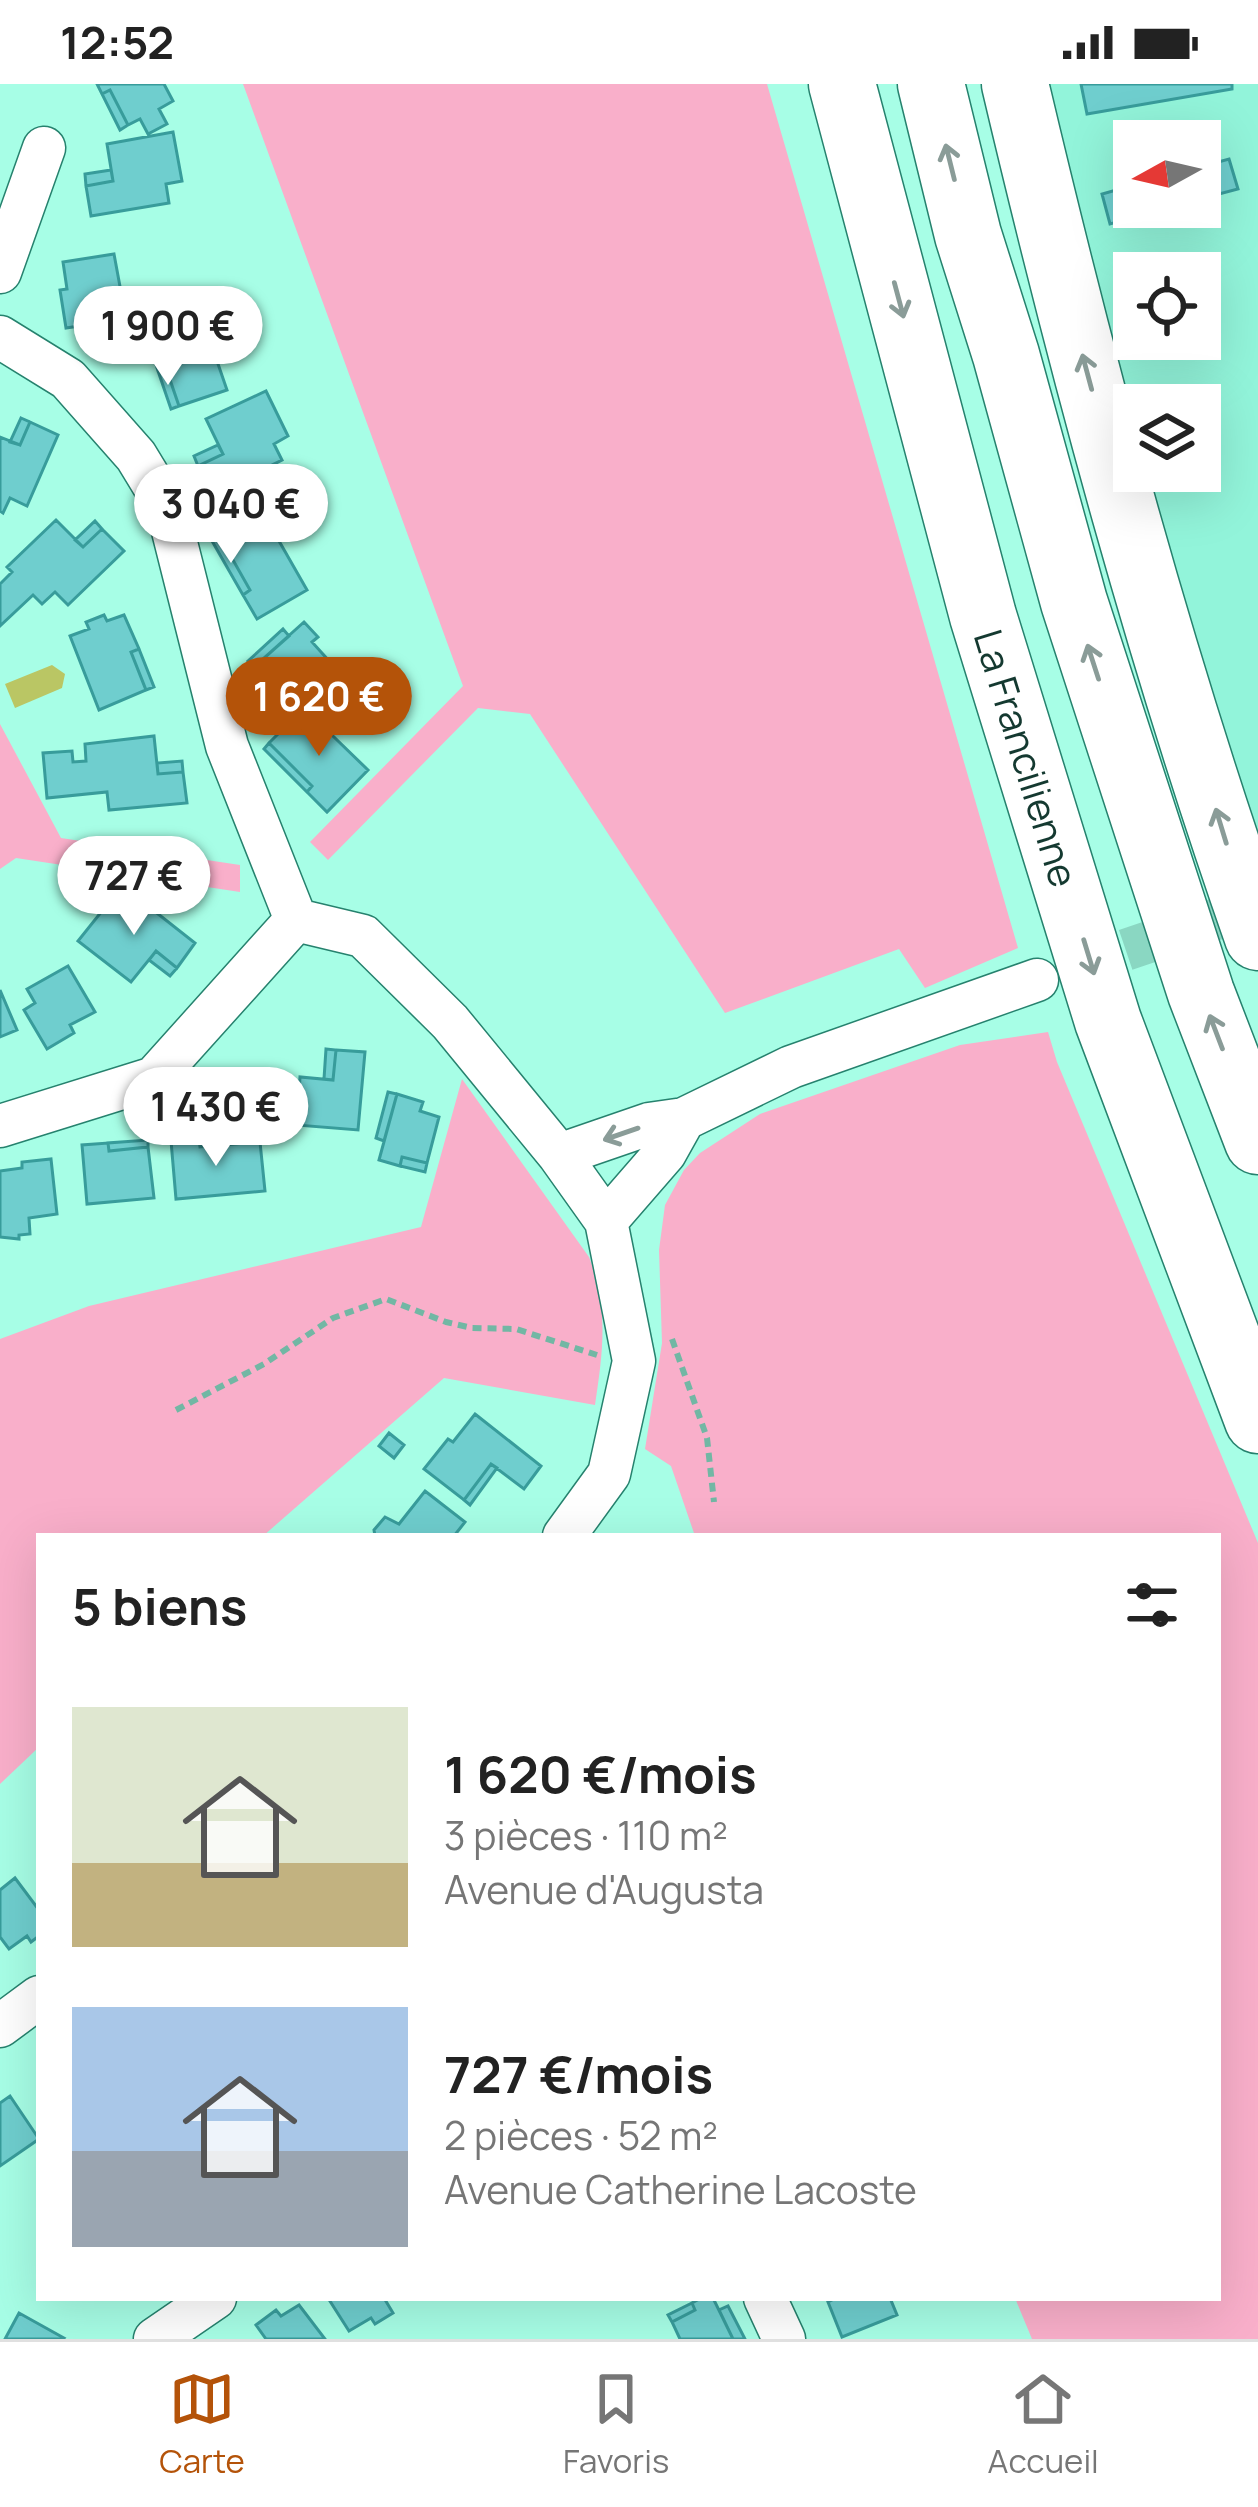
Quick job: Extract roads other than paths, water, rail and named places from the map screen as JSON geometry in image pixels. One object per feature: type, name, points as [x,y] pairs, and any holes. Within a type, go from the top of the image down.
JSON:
[{"type":"highway","points":[[799,84],[814,136],[869,187]]},
{"type":"highway","name":"La Francilienne","points":[[842,84],[983,616],[1108,1021],[1258,1420]]},
{"type":"highway","points":[[931,84],[968,235],[1074,602],[1201,993],[1258,1141]]},
{"type":"highway","points":[[976,84],[1025,295],[1006,355]]},
{"type":"highway","points":[[1015,84],[1059,272],[1145,584],[1258,937]]},
{"type":"street","points":[[0,272],[44,148]]},
{"type":"street","points":[[0,338],[68,379],[136,456],[167,506],[227,746],[296,920]]},
{"type":"street","points":[[0,1126],[154,1078],[296,920]]},
{"type":"street","points":[[296,920],[363,936],[450,1022],[559,1155],[606,1221],[634,1361],[609,1474],[566,1533]]},
{"type":"street","points":[[559,1155],[649,1124],[684,1119],[790,1067],[1037,980]]},
{"type":"street","points":[[606,1221],[665,1153],[684,1119]]},
{"type":"street","points":[[0,2026],[36,1999]]},
{"type":"street","points":[[155,2339],[210,2301]]},
{"type":"street","points":[[766,2301],[784,2339]]},
{"type":"tunnel","points":[[1066,970],[1258,905]]}]
